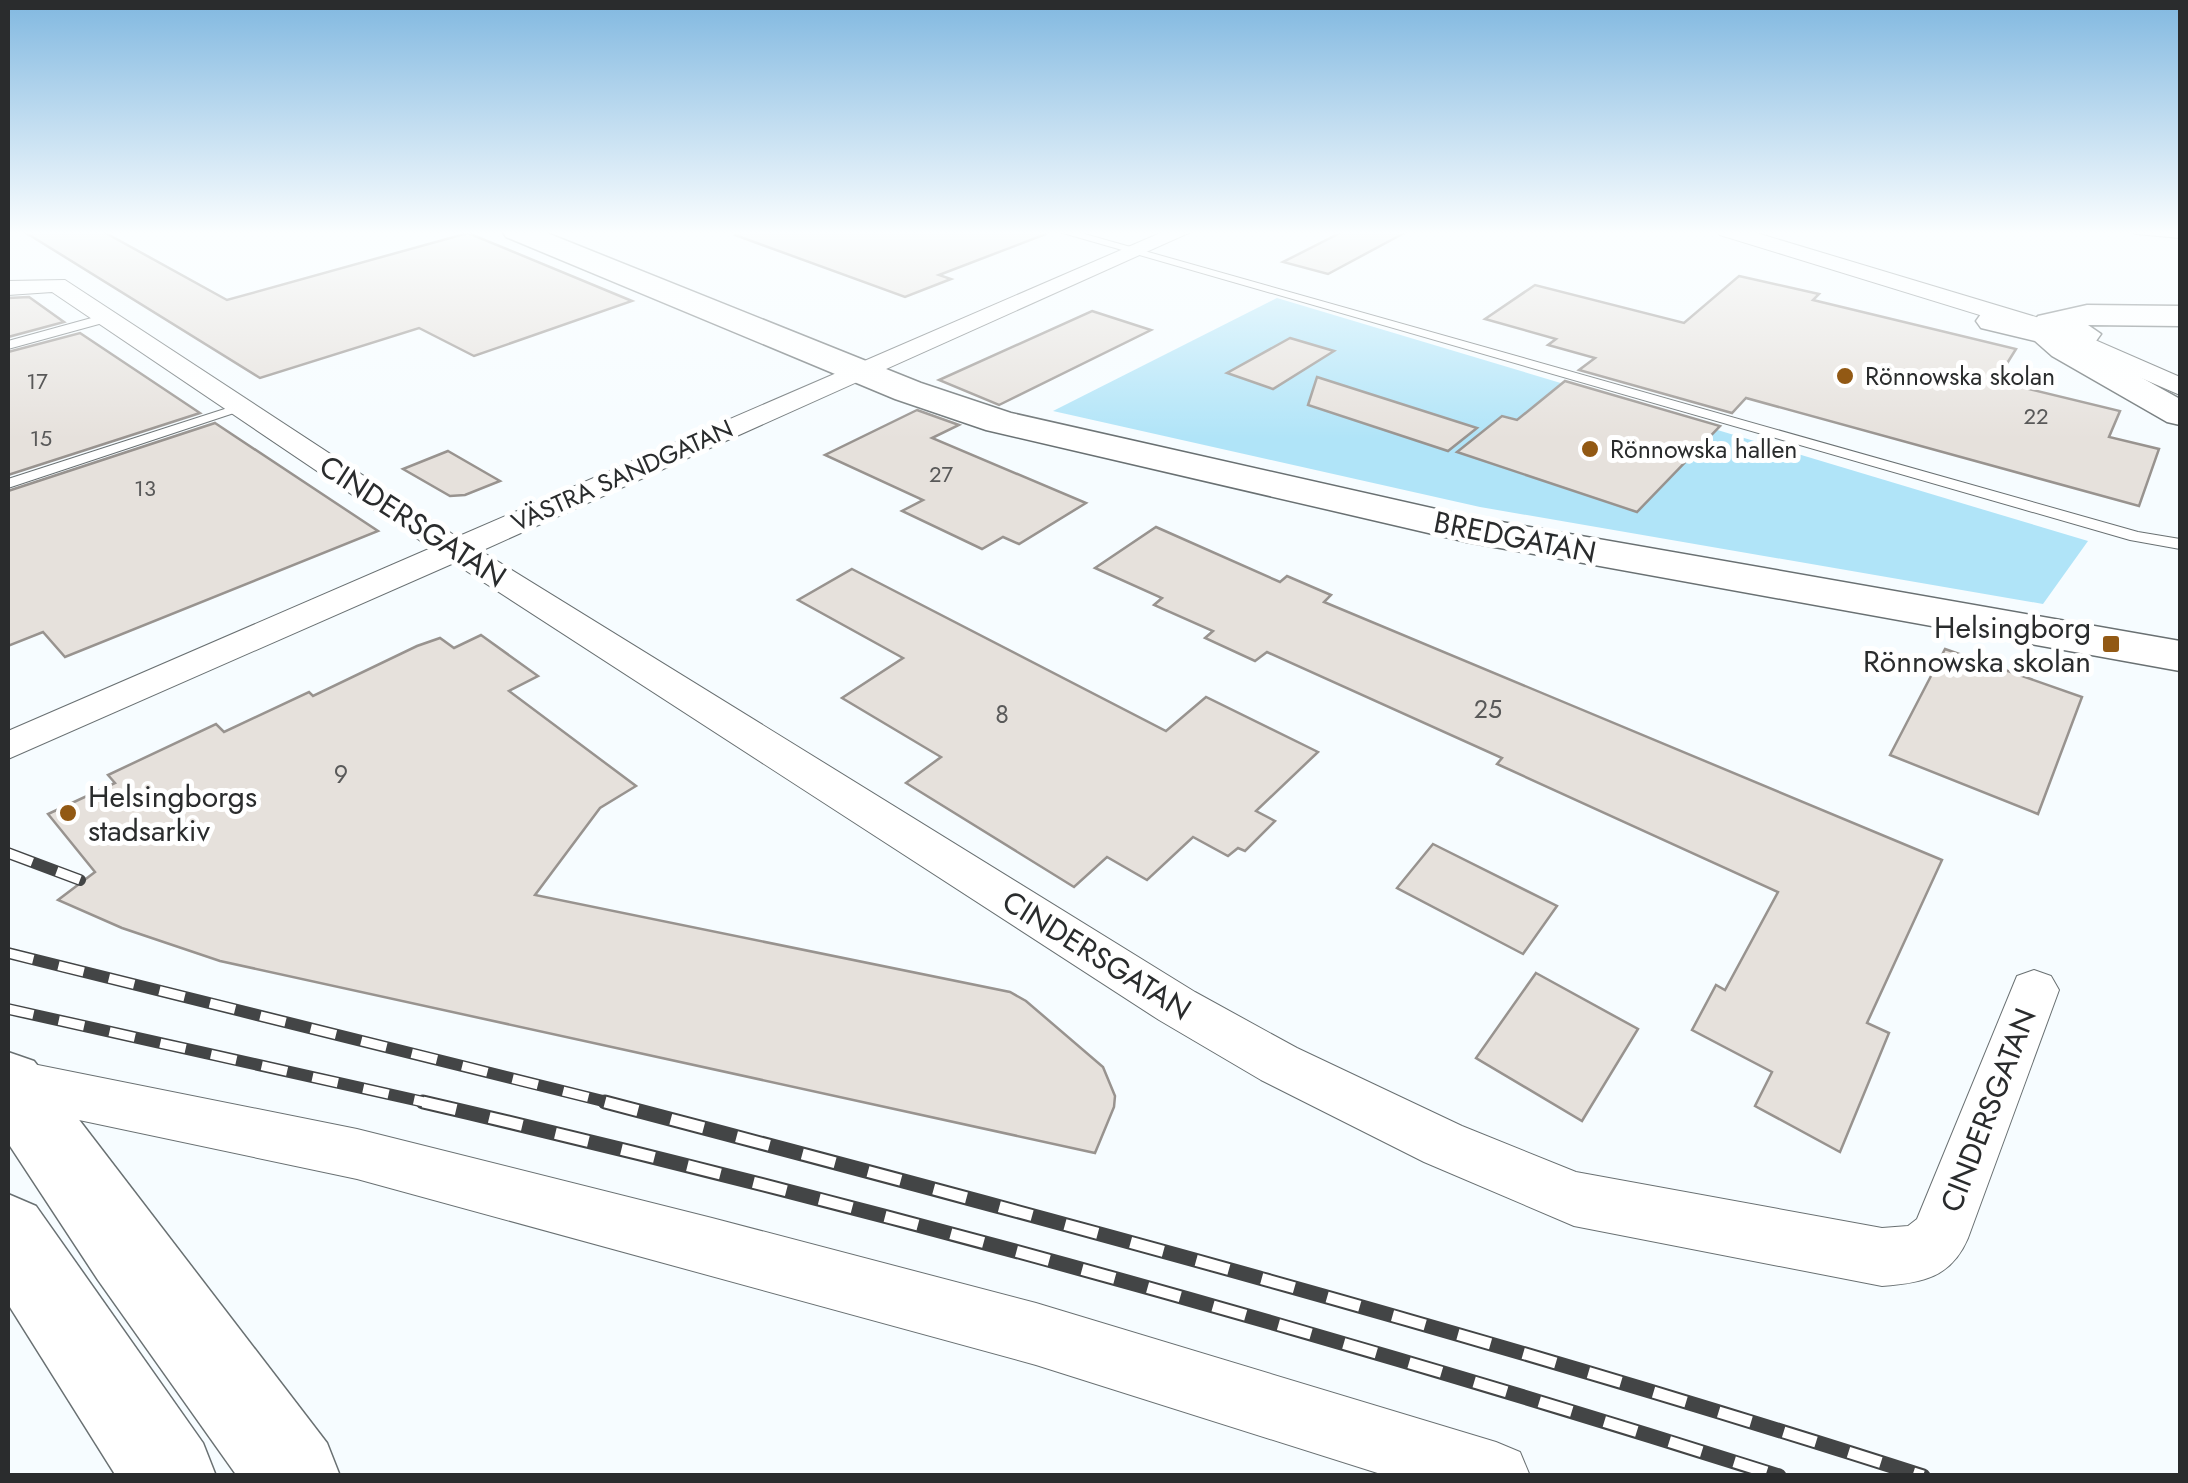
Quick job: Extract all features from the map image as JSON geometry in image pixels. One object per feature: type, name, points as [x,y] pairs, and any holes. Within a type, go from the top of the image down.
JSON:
[{"type":"main road","name":"BREDGATAN","points":[[686,300],[955,410],[1000,422],[1411,517],[2180,656]]},
{"type":"main road","points":[[1986,313],[2061,332],[2135,333],[2180,328]]},
{"type":"main road","points":[[2061,332],[2180,316]]},
{"type":"main road","points":[[2061,332],[2180,414]]},
{"type":"main road","points":[[2135,333],[2126,344],[2130,350],[2180,386]]},
{"type":"main road","points":[[8,1082],[127,1252],[294,1476]]},
{"type":"main road","points":[[30,1268],[170,1476]]},
{"type":"street","name":"CINDERSGATAN","points":[[81,300],[454,549],[1177,1006],[1279,1064],[1410,1128],[1574,1199],[1882,1257],[1920,1254],[1939,1238],[2034,990]]},
{"type":"street","name":"VÄSTRA SANDGATAN","points":[[8,746],[1023,300]]},
{"type":"street","points":[[1945,300],[1986,313]]},
{"type":"street","points":[[2061,332],[2180,386]]},
{"type":"street","points":[[8,1082],[357,1154],[656,1232],[1036,1334],[1496,1476]]},
{"type":"lane","points":[[1311,300],[2180,544]]},
{"type":"lane","points":[[8,345],[106,318]]},
{"type":"lane","points":[[8,484],[242,408]]},
{"type":"shaded area","points":[[1273,300],[1284,300],[2088,541],[2043,604],[1480,507],[1053,411]]},
{"type":"building","points":[[8,300],[33,300],[64,322],[8,337]]},
{"type":"building","points":[[135,300],[632,301],[474,356],[419,328],[260,378]]},
{"type":"building","points":[[1513,300],[1595,300],[1684,323],[1711,300],[1814,300],[2016,349],[1996,381],[2120,411],[2109,437],[2159,449],[2139,506],[1746,398],[1732,413],[1579,370],[1595,358],[1548,345],[1556,339],[1485,319]]},
{"type":"building","points":[[1092,311],[1151,330],[999,405],[939,380]]},
{"type":"building","points":[[80,333],[200,413],[8,475],[8,352]]},
{"type":"building","points":[[1290,338],[1334,351],[1273,389],[1227,373]]},
{"type":"building","points":[[1317,377],[1477,428],[1448,451],[1308,405]]},
{"type":"building","name":"Rönnowska hallen","points":[[1565,381],[1720,426],[1637,512],[1457,452],[1502,416],[1517,420]]},
{"type":"building","points":[[917,410],[959,425],[932,438],[1086,503],[1019,544],[1003,537],[982,549],[902,511],[923,500],[825,455]]},
{"type":"building","points":[[215,423],[378,531],[65,657],[43,632],[8,646],[8,491]]},
{"type":"building","points":[[448,451],[500,481],[465,495],[450,496],[403,469]]},
{"type":"building","points":[[1156,527],[1280,582],[1287,576],[1331,595],[1324,602],[1942,860],[1867,1023],[1889,1033],[1840,1152],[1755,1106],[1772,1072],[1692,1030],[1716,985],[1725,990],[1778,892],[1497,764],[1502,758],[1267,652],[1255,661],[1205,638],[1213,631],[1154,605],[1162,598],[1095,568]]},
{"type":"building","points":[[852,569],[1166,731],[1206,697],[1318,752],[1256,811],[1275,821],[1245,851],[1238,848],[1228,856],[1193,837],[1147,880],[1107,857],[1074,887],[906,783],[941,757],[842,698],[903,658],[798,600]]},
{"type":"building","points":[[481,635],[538,676],[509,691],[636,786],[600,808],[535,895],[1010,992],[1026,1001],[1103,1067],[1115,1096],[1114,1107],[1095,1153],[220,961],[122,928],[58,900],[95,872],[48,814],[115,783],[108,775],[216,724],[224,732],[309,692],[313,696],[417,646],[440,638],[454,648]]},
{"type":"building","points":[[1945,649],[2082,697],[2038,814],[1890,755]]},
{"type":"building","points":[[1433,844],[1557,906],[1523,954],[1397,888]]},
{"type":"building","points":[[1536,973],[1638,1029],[1582,1121],[1476,1058]]},
{"type":"railway","points":[[8,853],[80,880]]},
{"type":"railway","points":[[8,953],[615,1104]]},
{"type":"railway","points":[[8,1009],[433,1104]]},
{"type":"railway","points":[[423,1102],[935,1229],[1274,1323],[1779,1476]]},
{"type":"railway","points":[[605,1102],[1102,1234],[1431,1327],[1923,1476]]},
{"type":"place","name":"Rönnowska skolan","points":[[1845,376]]},
{"type":"place","name":"Rönnowska hallen","points":[[1590,449]]},
{"type":"place","name":"Helsingborg Rönnowska skolan","points":[[2111,644]]},
{"type":"place","name":"Helsingborgs stadsarkiv","points":[[68,813]]}]
